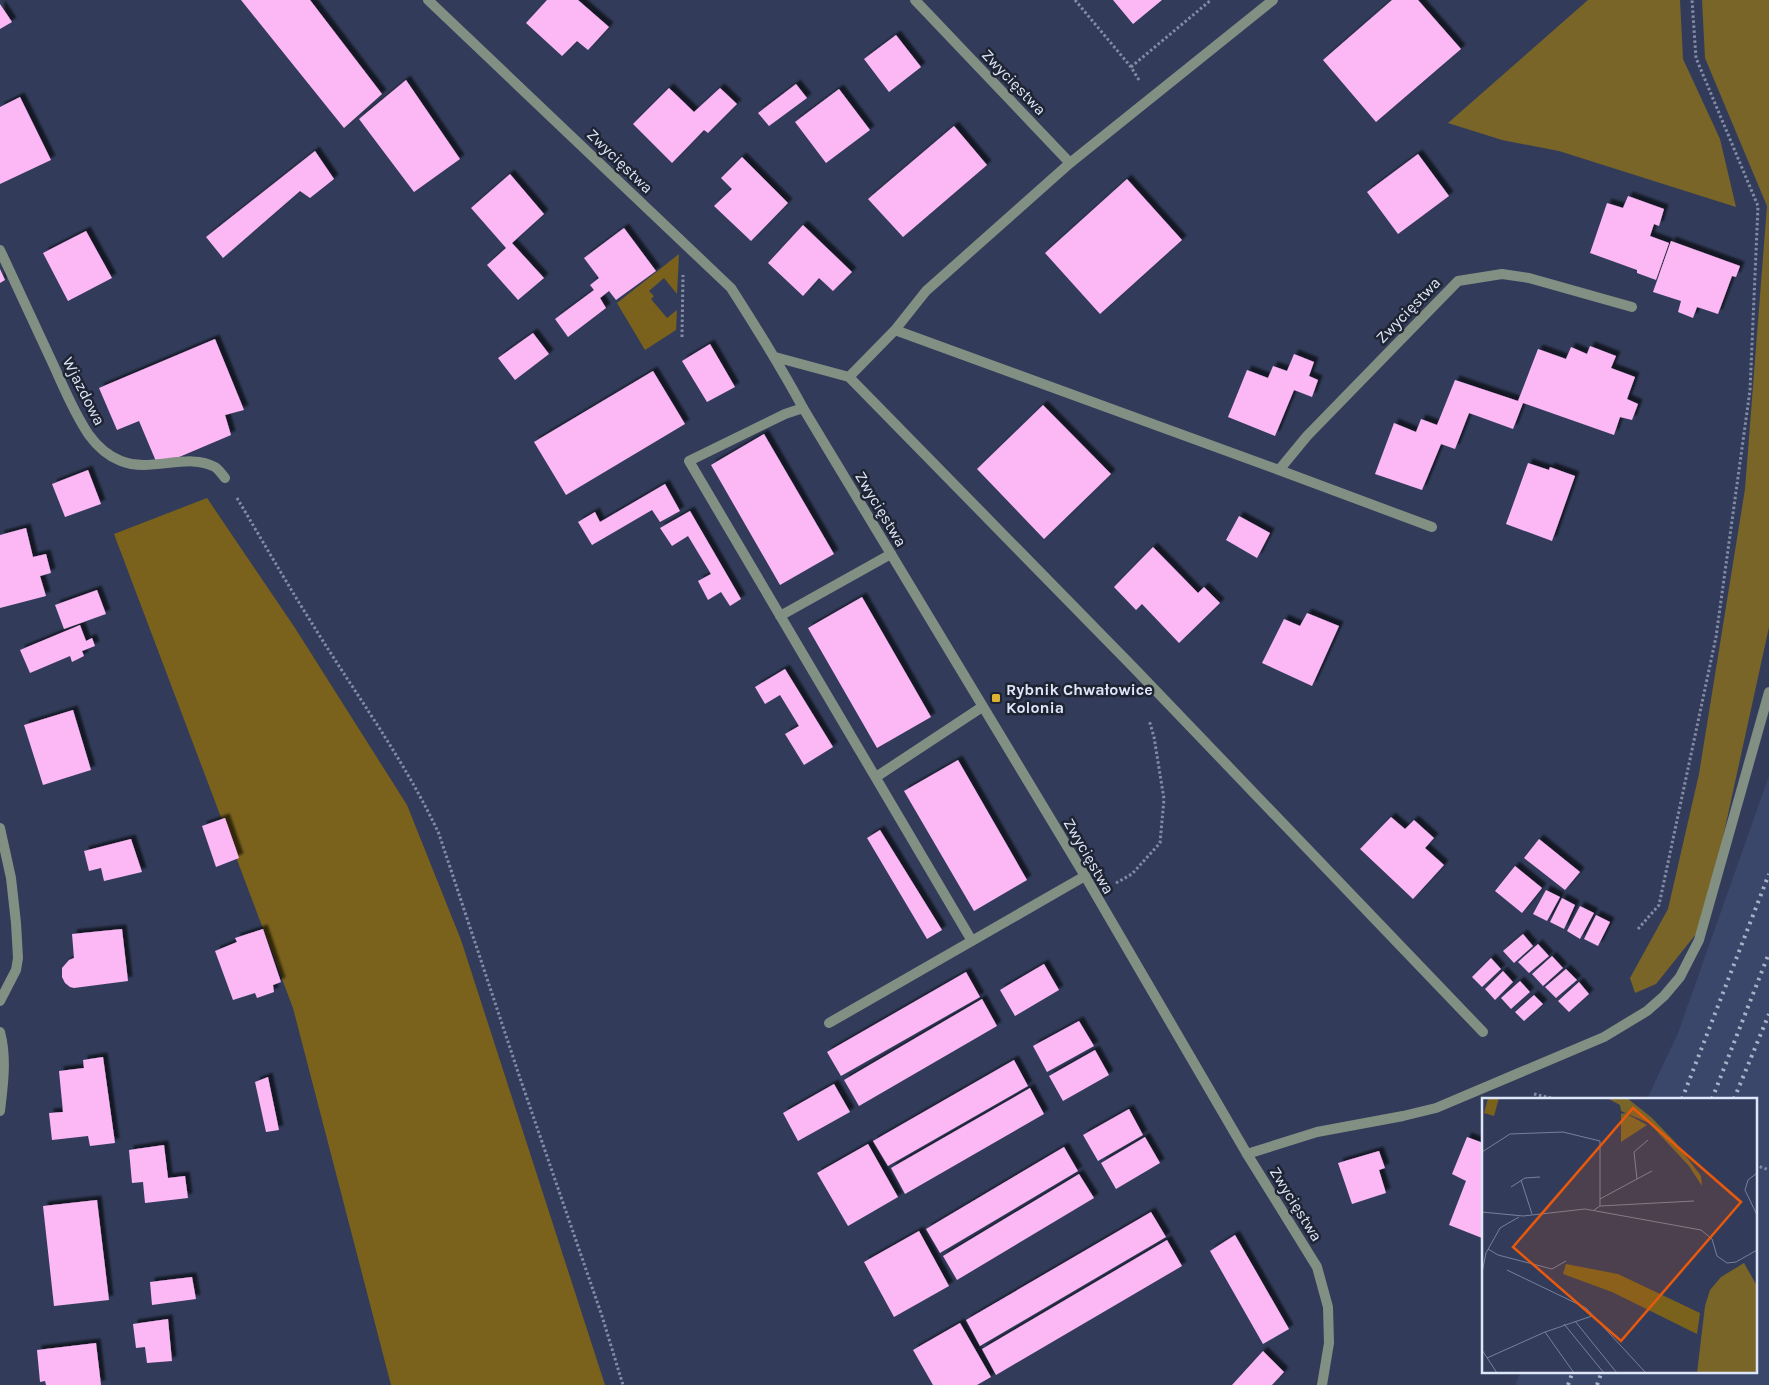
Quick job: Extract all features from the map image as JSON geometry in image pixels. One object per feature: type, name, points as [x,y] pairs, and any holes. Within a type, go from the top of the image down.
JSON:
[{"type":"street","name":"Zwycięstwa","points":[[428,0],[731,288],[775,357],[1317,1267],[1328,1308],[1330,1342],[1322,1385]]},
{"type":"street","name":"Zwycięstwa","points":[[916,0],[1070,163]]},
{"type":"street","points":[[849,377],[895,330],[926,291],[1070,163],[1273,0]]},
{"type":"street","name":"Wjazdowa","points":[[0,250],[72,405],[90,436],[101,448],[110,456],[136,465],[149,466],[187,462],[205,463],[217,468],[225,478]]},
{"type":"street","name":"Zwycięstwa","points":[[1279,470],[1307,436],[1458,280],[1502,274],[1529,278],[1632,307]]},
{"type":"street","points":[[895,330],[1432,527]]},
{"type":"street","points":[[775,357],[849,377],[1135,669],[1483,1032]]},
{"type":"street","points":[[804,408],[785,414],[689,461],[972,941]]},
{"type":"street","points":[[780,616],[891,554]]},
{"type":"street","points":[[1248,1154],[1317,1132],[1436,1108],[1604,1037],[1647,1011],[1664,996],[1680,977],[1699,940],[1769,692]]},
{"type":"street","points":[[876,778],[982,707]]},
{"type":"street","points":[[0,828],[11,878],[18,958],[16,970],[0,1001]]},
{"type":"street","points":[[829,1023],[1084,876]]},
{"type":"street","points":[[0,1032],[4,1058],[4,1079],[0,1111]]},
{"type":"path","points":[[1075,0],[1131,67],[1150,98]]},
{"type":"path","points":[[1131,67],[1211,0]]},
{"type":"path","points":[[1638,929],[1659,905],[1716,637],[1750,390],[1758,206],[1696,58],[1692,0]]},
{"type":"path","points":[[682,266],[682,337]]},
{"type":"path","points":[[225,478],[313,625],[422,797],[439,834],[602,1316],[623,1385]]},
{"type":"path","points":[[1095,896],[1132,874],[1160,844],[1164,798],[1154,737],[1147,711]]},
{"type":"path","points":[[1756,1166],[1769,1170]]},
{"type":"shaded area","points":[[1588,0],[1680,0],[1683,59],[1720,139],[1736,207],[1559,151],[1502,140],[1448,123]]},
{"type":"shaded area","points":[[1702,0],[1769,0],[1769,627],[1704,924],[1656,984],[1635,993],[1630,978],[1668,909],[1699,774],[1745,489],[1767,206],[1705,58]]},
{"type":"shaded area","points":[[679,254],[677,294],[664,278],[649,291],[654,296],[651,299],[667,318],[677,310],[676,330],[645,350],[617,303]]},
{"type":"shaded area","points":[[207,498],[295,628],[407,805],[461,940],[605,1385],[391,1385],[293,1008],[114,534]]},
{"type":"shaded area","points":[[1769,776],[1769,1385],[1515,1385],[1521,1372],[1756,1372],[1756,1098],[1647,1098],[1678,1033]]},
{"type":"building","points":[[241,0],[310,0],[382,94],[344,128]]},
{"type":"building","points":[[547,0],[578,0],[609,27],[588,50],[577,41],[562,56],[526,23]]},
{"type":"building","points":[[1113,0],[1162,0],[1133,24]]},
{"type":"building","points":[[1392,0],[1418,0],[1461,49],[1376,122],[1323,60]]},
{"type":"building","points":[[0,4],[12,22],[0,29]]},
{"type":"building","points":[[896,35],[921,67],[889,92],[864,59]]},
{"type":"building","points":[[406,80],[460,159],[414,192],[359,119]]},
{"type":"building","points":[[796,84],[807,98],[769,126],[758,113]]},
{"type":"building","points":[[669,88],[694,112],[720,88],[737,104],[708,133],[704,130],[672,163],[633,124]]},
{"type":"building","points":[[839,89],[870,130],[826,163],[795,122]]},
{"type":"building","points":[[20,97],[51,160],[0,184],[0,107]]},
{"type":"building","points":[[954,126],[987,165],[903,237],[868,199]]},
{"type":"building","points":[[315,151],[334,179],[310,198],[300,191],[223,258],[206,237]]},
{"type":"building","points":[[1418,154],[1449,196],[1398,234],[1367,192]]},
{"type":"building","points":[[742,157],[788,203],[751,241],[714,206],[732,189],[721,178]]},
{"type":"building","points":[[510,174],[544,214],[512,243],[544,278],[518,300],[487,265],[506,248],[471,208]]},
{"type":"building","points":[[1127,179],[1182,240],[1100,314],[1045,253]]},
{"type":"building","points":[[1628,196],[1664,209],[1659,226],[1654,224],[1650,236],[1669,243],[1656,280],[1637,273],[1637,270],[1590,253],[1607,203],[1623,208]]},
{"type":"building","points":[[803,225],[852,272],[833,291],[819,278],[803,296],[768,263]]},
{"type":"building","points":[[624,228],[656,271],[616,300],[609,291],[600,298],[606,308],[568,337],[555,319],[594,290],[590,285],[599,278],[584,258]]},
{"type":"building","points":[[86,231],[112,278],[68,301],[43,253]]},
{"type":"building","points":[[1671,241],[1740,266],[1736,277],[1732,276],[1718,314],[1697,307],[1693,318],[1678,312],[1681,301],[1653,292]]},
{"type":"building","points":[[0,269],[5,280],[0,283]]},
{"type":"building","points":[[533,333],[549,354],[515,380],[498,358]]},
{"type":"building","points":[[215,339],[244,410],[225,415],[231,435],[158,466],[139,421],[117,430],[99,388]]},
{"type":"building","points":[[710,344],[735,387],[707,402],[682,361]]},
{"type":"building","points":[[1590,346],[1616,356],[1611,368],[1635,377],[1627,399],[1638,404],[1632,420],[1620,417],[1614,435],[1523,403],[1513,429],[1469,413],[1455,449],[1441,444],[1422,490],[1375,474],[1394,423],[1416,432],[1421,419],[1437,425],[1455,380],[1518,401],[1538,349],[1566,359],[1571,347],[1587,354]]},
{"type":"building","points":[[1294,354],[1314,362],[1309,376],[1318,380],[1312,397],[1294,390],[1275,436],[1228,417],[1247,370],[1268,378],[1273,366],[1287,371]]},
{"type":"building","points":[[653,371],[685,424],[566,495],[534,442]]},
{"type":"building","points":[[1043,405],[1111,474],[1044,539],[977,469]]},
{"type":"building","points":[[764,434],[834,554],[780,585],[711,465]]},
{"type":"building","points":[[1528,463],[1549,470],[1550,467],[1575,476],[1552,541],[1506,524]]},
{"type":"building","points":[[88,470],[101,504],[65,517],[52,484]]},
{"type":"building","points":[[665,484],[680,511],[660,522],[652,510],[592,545],[578,522],[595,512],[600,522]]},
{"type":"building","points":[[690,511],[741,599],[730,606],[721,592],[708,600],[698,581],[711,574],[688,536],[672,546],[660,528]]},
{"type":"building","points":[[1239,516],[1270,533],[1257,558],[1226,540]]},
{"type":"building","points":[[26,528],[33,557],[46,554],[51,573],[40,576],[46,596],[0,608],[0,535]]},
{"type":"building","points":[[1153,547],[1198,593],[1204,587],[1220,603],[1179,643],[1142,604],[1136,610],[1114,587]]},
{"type":"building","points":[[97,590],[106,614],[64,629],[55,605]]},
{"type":"building","points":[[862,597],[931,717],[877,748],[808,628]]},
{"type":"building","points":[[1307,613],[1339,626],[1312,686],[1262,663],[1284,619],[1300,626]]},
{"type":"building","points":[[80,625],[86,641],[92,638],[95,646],[82,651],[84,656],[72,662],[70,656],[30,673],[20,650]]},
{"type":"building","points":[[785,669],[833,747],[804,765],[785,734],[799,726],[780,695],[765,704],[755,687]]},
{"type":"building","points":[[73,710],[91,770],[43,785],[24,725]]},
{"type":"building","points":[[958,760],[1027,880],[974,911],[904,791]]},
{"type":"building","points":[[1391,817],[1405,829],[1414,820],[1434,838],[1425,848],[1444,865],[1413,899],[1360,849]]},
{"type":"building","points":[[225,818],[239,858],[216,867],[202,826]]},
{"type":"building","points":[[880,830],[942,930],[927,939],[867,838]]},
{"type":"building","points":[[131,839],[142,872],[104,881],[101,868],[89,871],[84,851]]},
{"type":"building","points":[[1539,839],[1580,872],[1565,890],[1524,858]]},
{"type":"building","points":[[1515,866],[1542,888],[1522,913],[1495,891]]},
{"type":"building","points":[[1546,890],[1560,897],[1547,921],[1533,914]]},
{"type":"building","points":[[1562,898],[1575,905],[1564,929],[1550,922]]},
{"type":"building","points":[[1580,906],[1594,913],[1580,939],[1567,931]]},
{"type":"building","points":[[1596,915],[1610,922],[1598,946],[1584,939]]},
{"type":"building","points":[[122,929],[128,981],[74,988],[65,983],[62,977],[62,968],[69,960],[74,958],[72,934]]},
{"type":"building","points":[[263,929],[281,982],[273,985],[274,992],[257,998],[255,993],[233,1000],[215,951],[237,942],[235,938]]},
{"type":"building","points":[[1523,934],[1533,946],[1514,963],[1503,951]]},
{"type":"building","points":[[1538,944],[1549,956],[1529,973],[1518,962]]},
{"type":"building","points":[[1552,956],[1563,968],[1543,986],[1532,974]]},
{"type":"building","points":[[1491,958],[1501,969],[1482,987],[1472,977]]},
{"type":"building","points":[[1044,964],[1059,990],[1015,1016],[1000,990]]},
{"type":"building","points":[[1566,969],[1577,980],[1556,998],[1545,987]]},
{"type":"building","points":[[1503,971],[1513,982],[1495,1000],[1485,989]]},
{"type":"building","points":[[966,972],[980,997],[841,1076],[827,1052]]},
{"type":"building","points":[[1520,981],[1530,992],[1511,1009],[1501,998]]},
{"type":"building","points":[[1579,982],[1589,994],[1569,1012],[1558,1001]]},
{"type":"building","points":[[1534,995],[1543,1004],[1524,1021],[1515,1012]]},
{"type":"building","points":[[982,999],[997,1026],[859,1106],[844,1080]]},
{"type":"building","points":[[1079,1021],[1094,1046],[1047,1072],[1033,1046]]},
{"type":"building","points":[[1095,1050],[1109,1075],[1063,1101],[1049,1076]]},
{"type":"building","points":[[103,1057],[115,1143],[90,1146],[88,1136],[52,1140],[49,1113],[63,1112],[59,1071],[84,1068],[83,1060]]},
{"type":"building","points":[[1014,1060],[1028,1086],[888,1166],[873,1141]]},
{"type":"building","points":[[268,1077],[279,1130],[266,1132],[255,1082]]},
{"type":"building","points":[[834,1084],[850,1112],[798,1141],[783,1113]]},
{"type":"building","points":[[1030,1088],[1044,1114],[905,1194],[891,1168]]},
{"type":"building","points":[[1129,1109],[1143,1135],[1098,1161],[1083,1135]]},
{"type":"building","points":[[1145,1137],[1160,1163],[1116,1189],[1101,1163]]},
{"type":"building","points":[[1467,1137],[1482,1143],[1482,1238],[1449,1225],[1466,1181],[1452,1174]]},
{"type":"building","points":[[868,1144],[898,1197],[848,1226],[817,1173]]},
{"type":"building","points":[[164,1145],[168,1178],[185,1176],[188,1198],[145,1203],[143,1182],[132,1183],[129,1150]]},
{"type":"building","points":[[1064,1147],[1078,1171],[940,1253],[926,1229]]},
{"type":"building","points":[[1379,1151],[1385,1168],[1379,1170],[1386,1193],[1352,1204],[1338,1163]]},
{"type":"building","points":[[1079,1174],[1094,1198],[957,1280],[943,1256]]},
{"type":"building","points":[[97,1200],[109,1300],[54,1306],[43,1206]]},
{"type":"building","points":[[1151,1212],[1166,1237],[980,1346],[966,1320]]},
{"type":"building","points":[[919,1231],[949,1286],[894,1317],[864,1262]]},
{"type":"building","points":[[1235,1235],[1289,1329],[1263,1344],[1210,1251]]},
{"type":"building","points":[[1167,1240],[1182,1266],[996,1375],[982,1349]]},
{"type":"building","points":[[192,1277],[196,1299],[152,1305],[150,1282]]},
{"type":"building","points":[[168,1319],[172,1361],[147,1363],[145,1347],[136,1348],[133,1324]]},
{"type":"building","points":[[960,1323],[991,1377],[977,1385],[933,1385],[913,1350]]},
{"type":"building","points":[[96,1343],[101,1385],[46,1385],[45,1381],[40,1382],[37,1350]]},
{"type":"building","points":[[1263,1351],[1284,1372],[1272,1385],[1232,1385]]},
{"type":"railway","points":[[1682,1098],[1769,874]]},
{"type":"railway","points":[[1712,1098],[1769,953]]},
{"type":"railway","points":[[1734,1098],[1769,1014]]},
{"type":"railway","points":[[1568,1385],[1573,1372]]},
{"type":"railway","points":[[1597,1385],[1602,1372]]},
{"type":"place","name":"Rybnik Chwałowice Kolonia","points":[[996,698]]}]
